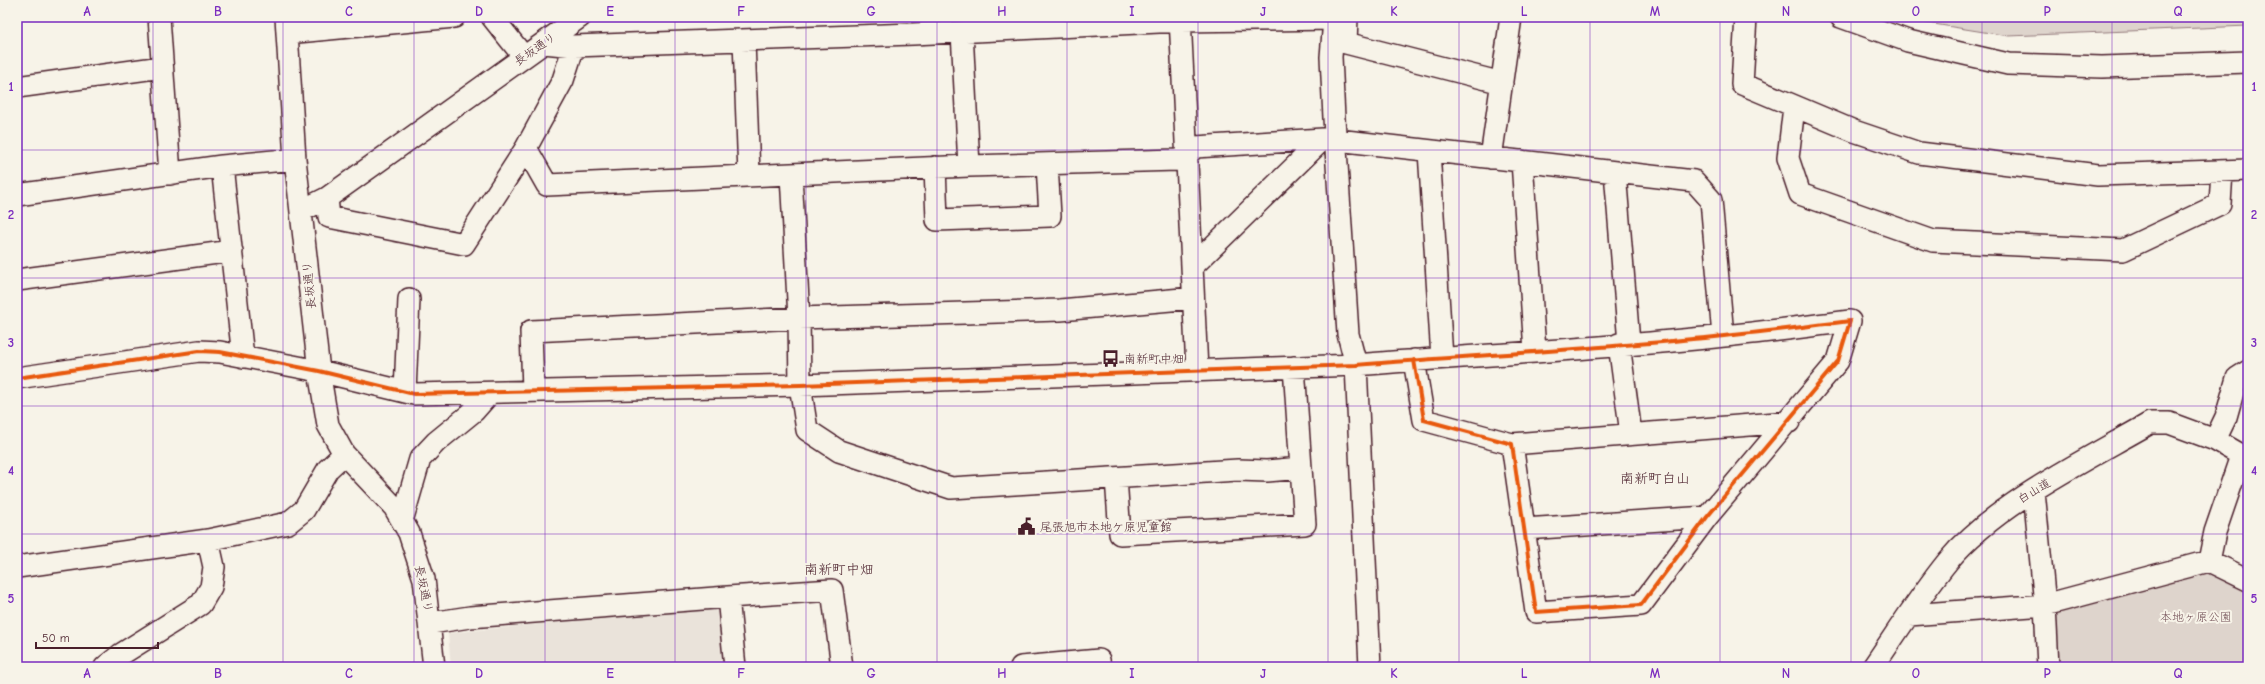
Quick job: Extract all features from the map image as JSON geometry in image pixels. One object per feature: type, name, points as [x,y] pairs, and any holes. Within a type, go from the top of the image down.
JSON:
[{"type":"street","points":[[159,17],[170,174]]},
{"type":"street","points":[[301,211],[295,159],[286,25],[454,17]]},
{"type":"street","points":[[492,17],[524,57]]},
{"type":"street","name":"長坂通り","points":[[434,667],[431,623],[424,579],[409,533],[394,507],[344,454],[328,425],[319,371],[301,211],[326,198],[580,17]]},
{"type":"street","points":[[1491,158],[1511,17]]},
{"type":"street","points":[[1746,17],[1742,84],[1854,131],[1919,153],[2098,175],[2248,170]]},
{"type":"street","points":[[1841,17],[1908,41],[2008,64],[2102,67],[2248,62]]},
{"type":"street","points":[[1870,17],[1936,39],[2050,56],[2122,58],[2248,54]]},
{"type":"street","points":[[544,43],[574,46],[744,41],[913,26],[962,32],[1180,19],[1334,19],[1342,23]]},
{"type":"street","points":[[1180,19],[1197,370]]},
{"type":"street","points":[[1342,23],[1346,43],[1502,82]]},
{"type":"street","points":[[1342,23],[1331,57],[1330,139],[1348,334],[1356,364],[1370,667]]},
{"type":"street","points":[[962,32],[969,166]]},
{"type":"street","points":[[744,41],[749,175]]},
{"type":"street","points":[[326,198],[329,217],[464,244],[526,148],[563,80],[574,46]]},
{"type":"street","points":[[17,87],[162,67]]},
{"type":"street","points":[[1794,107],[1788,158],[1800,194],[1933,241],[2123,250],[2220,204],[2222,171]]},
{"type":"street","points":[[1192,267],[1330,139]]},
{"type":"street","points":[[526,148],[547,185],[935,167],[1177,160],[1186,156],[1195,147],[1330,139],[1694,181],[1711,200],[1723,336]]},
{"type":"street","points":[[1429,151],[1442,358]]},
{"type":"street","points":[[17,195],[222,166],[295,159]]},
{"type":"street","points":[[1522,161],[1535,351]]},
{"type":"street","points":[[935,167],[937,220],[982,219],[1050,216],[1047,164]]},
{"type":"street","points":[[222,166],[243,357]]},
{"type":"street","points":[[1615,172],[1624,344],[1631,434]]},
{"type":"street","points":[[791,174],[799,318],[800,385],[807,430],[839,452],[951,488],[1238,470],[1267,471],[1301,468]]},
{"type":"street","points":[[17,280],[232,251]]},
{"type":"street","points":[[533,390],[531,331],[799,318],[1060,310],[1193,298]]},
{"type":"street","points":[[405,392],[409,299]]},
{"type":"street","points":[[17,378],[199,351],[243,357],[319,371],[414,394],[489,394],[533,390],[800,385],[1356,364],[1723,336],[1850,321],[1838,361],[1789,422],[1707,517],[1641,606],[1536,612],[1512,444]]},
{"type":"street","points":[[1414,360],[1424,420],[1512,444],[1789,422]]},
{"type":"street","points":[[1116,478],[1120,534],[1305,524],[1294,367]]},
{"type":"street","points":[[2215,440],[2226,417],[2237,378],[2248,371]]},
{"type":"street","points":[[402,521],[420,459],[436,442],[474,411],[489,394]]},
{"type":"street","name":"白山道","points":[[1873,667],[1948,560],[1971,537],[2013,503],[2150,423],[2169,423],[2215,440],[2245,457]]},
{"type":"street","points":[[17,567],[208,540],[288,523],[304,510],[328,469],[344,454]]},
{"type":"street","points":[[2209,561],[2215,532],[2245,457]]},
{"type":"street","points":[[2034,491],[2045,605],[2048,667]]},
{"type":"street","points":[[1524,529],[1707,517]]},
{"type":"street","points":[[105,667],[120,655],[201,604],[211,587],[214,567],[208,540]]},
{"type":"street","points":[[1909,615],[2045,605],[2209,561],[2248,580]]},
{"type":"street","points":[[431,623],[470,617],[832,590],[842,667]]},
{"type":"street","points":[[728,597],[735,667]]},
{"type":"street","points":[[1021,667],[1099,660],[1100,667]]},
{"type":"shaded area","points":[[714,607],[722,612],[727,667],[451,667],[448,633]]},
{"type":"green space","points":[[1908,17],[2248,17],[2248,26],[2009,36],[1915,21]]},
{"type":"green space","name":"本地ヶ原公園","points":[[2209,561],[2248,580],[2248,667],[2049,667],[2045,605]]},
{"type":"cycle path","points":[[17,378],[199,351],[220,352],[319,371],[414,394],[800,385],[1356,365],[1402,361],[1448,358],[1540,352],[1678,341],[1850,321],[1838,361],[1707,517],[1641,605],[1536,612],[1512,444],[1424,420],[1414,360]]},
{"type":"place","name":"南新町中畑","points":[[1111,359]]},
{"type":"place","name":"尾張旭市本地ケ原児童館","points":[[1027,527]]},
{"type":"district","name":"南新町白山","points":[[1655,478]]},
{"type":"district","name":"南新町中畑","points":[[839,569]]}]
